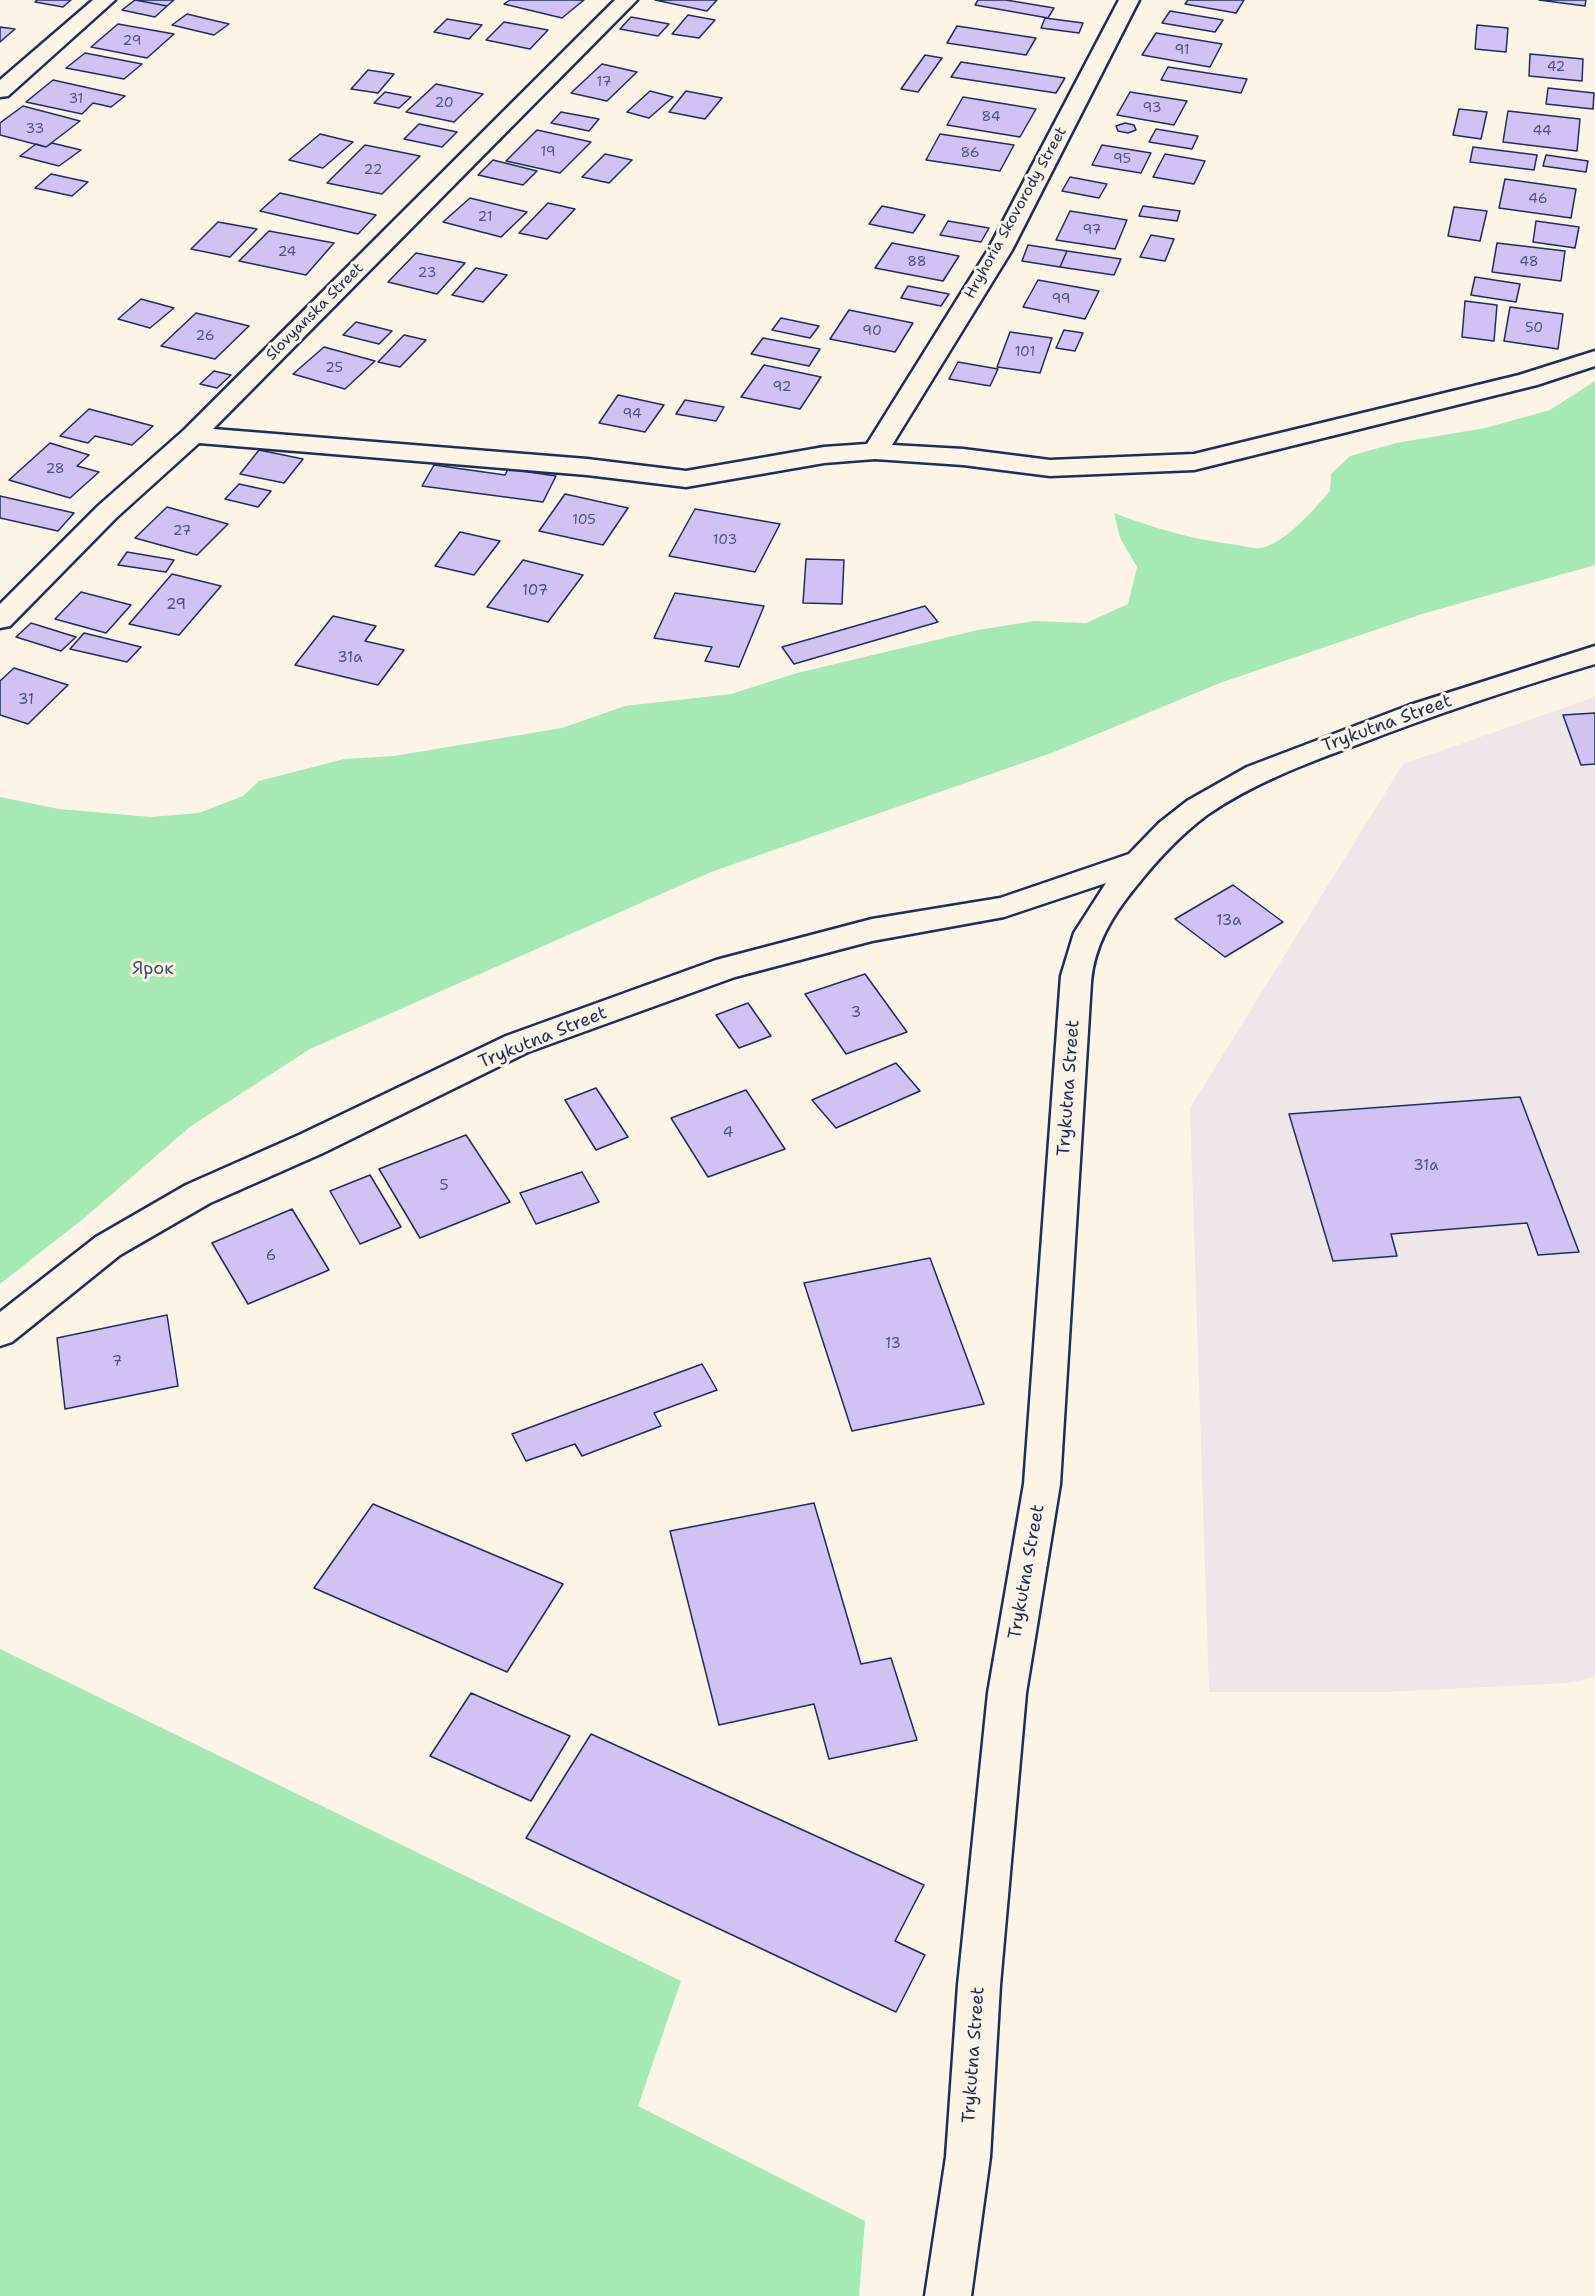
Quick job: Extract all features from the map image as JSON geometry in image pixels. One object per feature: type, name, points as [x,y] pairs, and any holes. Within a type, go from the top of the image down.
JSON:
[{"type":"street","points":[[0,91],[105,0]]},
{"type":"street","name":"Slovyanska Street","points":[[0,620],[107,512],[193,435],[627,0]]},
{"type":"street","name":"Hryhoria Skovorody Street","points":[[875,451],[1000,250],[1129,0]]},
{"type":"street","points":[[193,435],[587,467],[686,479],[824,454],[875,451],[963,457],[1050,468],[1194,462],[1321,433],[1528,380],[1595,358]]},
{"type":"street","name":"Trykutna Street","points":[[948,2296],[968,2157],[979,1985],[1007,1693],[1042,1484],[1078,965],[1087,939],[1109,899],[1136,862],[1164,833],[1200,804],[1245,777],[1425,708],[1595,655]]},
{"type":"street","name":"Trykutna Street","points":[[0,1332],[108,1246],[198,1194],[311,1144],[517,1044],[727,968],[872,930],[946,919],[1004,907],[1136,862]]},
{"type":"shaded area","points":[[1595,697],[1595,1677],[1568,1683],[1386,1692],[1209,1692],[1190,1108],[1403,764]]},
{"type":"green space","name":"Ярок","points":[[1595,381],[1595,565],[1422,614],[1220,683],[1054,752],[711,872],[310,1049],[191,1126],[83,1219],[0,1284],[0,797],[59,809],[151,817],[199,813],[243,796],[259,781],[344,759],[394,756],[562,728],[625,706],[731,694],[797,673],[978,630],[1034,621],[1086,623],[1128,604],[1137,567],[1120,538],[1114,513],[1190,537],[1260,548],[1279,540],[1307,516],[1330,491],[1331,474],[1350,456],[1396,443],[1485,428],[1550,410]]},
{"type":"green space","points":[[0,1649],[681,1981],[638,2106],[865,2221],[859,2296],[0,2296]]},
{"type":"building","points":[[37,0],[71,0],[63,7],[35,2]]},
{"type":"building","points":[[135,0],[174,0],[167,6]]},
{"type":"building","points":[[135,0],[167,6],[155,17],[122,10]]},
{"type":"building","points":[[510,0],[584,0],[562,18],[504,4]]},
{"type":"building","points":[[655,0],[717,0],[707,11]]},
{"type":"building","points":[[978,0],[1006,0],[1054,8],[1048,18],[975,5]]},
{"type":"building","points":[[1188,0],[1244,0],[1236,13],[1185,4]]},
{"type":"building","points":[[1539,0],[1586,0],[1585,6]]},
{"type":"building","points":[[1170,11],[1223,20],[1215,32],[1162,23]]},
{"type":"building","points":[[187,14],[229,24],[214,35],[172,25]]},
{"type":"building","points":[[688,15],[715,20],[699,38],[672,34]]},
{"type":"building","points":[[631,17],[669,24],[658,36],[620,29]]},
{"type":"building","points":[[1045,18],[1083,23],[1079,33],[1041,28]]},
{"type":"building","points":[[447,19],[482,25],[469,39],[434,32]]},
{"type":"building","points":[[504,22],[548,30],[530,49],[486,40]]},
{"type":"building","points":[[118,24],[174,34],[147,58],[91,47]]},
{"type":"building","points":[[1477,25],[1508,28],[1506,52],[1475,49]]},
{"type":"building","points":[[957,26],[1036,38],[1026,55],[947,43]]},
{"type":"building","points":[[0,27],[15,29],[0,42]]},
{"type":"building","points":[[1156,33],[1222,44],[1210,67],[1142,55]]},
{"type":"building","points":[[85,53],[142,64],[124,79],[66,68]]},
{"type":"building","points":[[1530,54],[1583,59],[1582,81],[1529,76]]},
{"type":"building","points":[[925,55],[942,58],[918,92],[901,89]]},
{"type":"building","points":[[961,62],[1065,78],[1056,93],[951,77]]},
{"type":"building","points":[[602,64],[637,72],[607,101],[571,93]]},
{"type":"building","points":[[1168,67],[1247,79],[1241,93],[1161,80]]},
{"type":"building","points":[[368,70],[394,74],[378,93],[351,89]]},
{"type":"building","points":[[53,80],[125,96],[111,107],[93,103],[82,114],[26,102]]},
{"type":"building","points":[[436,84],[483,94],[454,122],[406,112]]},
{"type":"building","points":[[1548,88],[1594,93],[1593,109],[1546,104]]},
{"type":"building","points":[[650,91],[673,97],[649,118],[627,112]]},
{"type":"building","points":[[686,91],[722,98],[705,119],[669,112]]},
{"type":"building","points":[[385,92],[411,97],[399,108],[374,103]]},
{"type":"building","points":[[1130,92],[1187,101],[1174,125],[1117,115]]},
{"type":"building","points":[[963,97],[1036,109],[1020,137],[947,125]]},
{"type":"building","points":[[23,106],[80,121],[46,147],[0,135],[0,123]]},
{"type":"building","points":[[1459,109],[1487,112],[1481,139],[1453,135]]},
{"type":"building","points":[[1508,111],[1580,119],[1577,151],[1503,142]]},
{"type":"building","points":[[561,112],[599,119],[589,131],[551,123]]},
{"type":"building","points":[[1125,123],[1134,125],[1136,130],[1128,133],[1118,131],[1116,126]]},
{"type":"building","points":[[419,124],[457,132],[442,147],[404,139]]},
{"type":"building","points":[[1156,129],[1198,136],[1192,149],[1149,142]]},
{"type":"building","points":[[537,130],[591,142],[560,173],[506,161]]},
{"type":"building","points":[[320,134],[353,142],[323,168],[289,160]]},
{"type":"building","points":[[940,134],[1014,145],[1000,171],[926,160]]},
{"type":"building","points":[[52,143],[81,150],[59,166],[20,156],[36,144],[46,147]]},
{"type":"building","points":[[365,145],[420,156],[382,194],[327,183]]},
{"type":"building","points":[[1102,145],[1151,153],[1141,173],[1092,165]]},
{"type":"building","points":[[1473,147],[1537,155],[1534,170],[1470,162]]},
{"type":"building","points":[[605,154],[632,160],[609,183],[582,177]]},
{"type":"building","points":[[1165,154],[1205,161],[1194,184],[1153,177]]},
{"type":"building","points":[[1546,155],[1588,161],[1586,172],[1543,166]]},
{"type":"building","points":[[493,160],[537,171],[523,185],[478,175]]},
{"type":"building","points":[[51,174],[88,182],[72,196],[35,188]]},
{"type":"building","points":[[1070,177],[1107,184],[1099,198],[1062,191]]},
{"type":"building","points":[[1505,179],[1576,189],[1571,218],[1499,208]]},
{"type":"building","points":[[280,193],[376,215],[358,234],[260,211]]},
{"type":"building","points":[[470,198],[527,212],[501,237],[443,222]]},
{"type":"building","points":[[548,203],[575,209],[547,239],[519,233]]},
{"type":"building","points":[[882,206],[925,215],[913,233],[869,224]]},
{"type":"building","points":[[1143,206],[1180,211],[1177,221],[1139,216]]},
{"type":"building","points":[[1454,207],[1487,211],[1480,241],[1448,236]]},
{"type":"building","points":[[1070,211],[1127,220],[1115,249],[1056,240]]},
{"type":"building","points":[[948,221],[989,228],[981,242],[940,235]]},
{"type":"building","points":[[1536,221],[1579,227],[1575,248],[1533,242]]},
{"type":"building","points":[[218,222],[257,229],[230,257],[191,249]]},
{"type":"building","points":[[269,231],[334,243],[306,275],[239,261]]},
{"type":"building","points":[[1151,235],[1174,239],[1165,261],[1140,257]]},
{"type":"building","points":[[892,243],[959,256],[943,281],[875,268]]},
{"type":"building","points":[[1497,243],[1565,251],[1561,281],[1492,272]]},
{"type":"building","points":[[1028,245],[1067,251],[1060,267],[1022,261]]},
{"type":"building","points":[[1067,251],[1121,259],[1114,275],[1060,267]]},
{"type":"building","points":[[416,253],[465,263],[437,294],[388,282]]},
{"type":"building","points":[[476,268],[507,275],[483,302],[452,295]]},
{"type":"building","points":[[1475,277],[1520,284],[1516,302],[1471,295]]},
{"type":"building","points":[[1038,280],[1099,291],[1085,319],[1023,307]]},
{"type":"building","points":[[908,286],[949,294],[941,306],[901,298]]},
{"type":"building","points":[[141,299],[174,308],[150,328],[118,319]]},
{"type":"building","points":[[1465,301],[1497,305],[1494,341],[1462,337]]},
{"type":"building","points":[[1510,307],[1563,314],[1558,349],[1504,341]]},
{"type":"building","points":[[849,310],[913,323],[895,352],[830,339]]},
{"type":"building","points":[[196,313],[249,326],[215,359],[161,346]]},
{"type":"building","points":[[781,318],[819,326],[810,338],[772,330]]},
{"type":"building","points":[[356,322],[392,331],[379,344],[343,335]]},
{"type":"building","points":[[1064,330],[1083,333],[1075,351],[1056,348]]},
{"type":"building","points":[[1010,332],[1052,338],[1040,373],[997,367]]},
{"type":"building","points":[[404,335],[426,340],[400,367],[378,362]]},
{"type":"building","points":[[763,338],[820,349],[809,366],[751,354]]},
{"type":"building","points":[[324,347],[375,361],[345,389],[293,374]]},
{"type":"building","points":[[958,362],[998,369],[990,386],[949,379]]},
{"type":"building","points":[[764,365],[821,377],[800,409],[741,397]]},
{"type":"building","points":[[214,371],[231,375],[217,388],[200,384]]},
{"type":"building","points":[[618,395],[664,405],[645,432],[599,423]]},
{"type":"building","points":[[685,400],[724,407],[716,421],[676,414]]},
{"type":"building","points":[[89,409],[153,426],[132,445],[95,436],[88,443],[60,436]]},
{"type":"building","points":[[50,443],[89,455],[77,466],[99,472],[70,498],[9,480]]},
{"type":"building","points":[[259,450],[303,459],[284,483],[240,474]]},
{"type":"building","points":[[434,465],[505,475],[508,469],[556,476],[543,502],[422,486]]},
{"type":"building","points":[[239,484],[271,491],[258,507],[225,499]]},
{"type":"building","points":[[565,494],[628,508],[603,545],[539,531]]},
{"type":"building","points":[[0,496],[74,513],[58,531],[0,518]]},
{"type":"building","points":[[167,507],[228,524],[197,555],[135,538]]},
{"type":"building","points":[[695,509],[780,524],[755,572],[669,556]]},
{"type":"building","points":[[460,532],[500,541],[474,575],[435,566]]},
{"type":"building","points":[[127,552],[174,560],[166,572],[118,565]]},
{"type":"building","points":[[806,559],[844,560],[842,604],[803,603]]},
{"type":"building","points":[[523,560],[583,575],[548,622],[487,607]]},
{"type":"building","points":[[172,574],[221,586],[179,635],[129,624]]},
{"type":"building","points":[[81,592],[131,605],[106,633],[55,619]]},
{"type":"building","points":[[675,593],[764,606],[739,667],[705,661],[712,647],[654,638]]},
{"type":"building","points":[[925,606],[938,622],[794,664],[782,647]]},
{"type":"building","points":[[333,616],[376,626],[365,641],[404,650],[378,685],[295,665]]},
{"type":"building","points":[[31,623],[76,637],[61,651],[16,637]]},
{"type":"building","points":[[84,633],[141,647],[127,662],[70,649]]},
{"type":"building","points":[[14,668],[68,685],[28,724],[0,715],[0,681]]},
{"type":"building","points":[[1595,713],[1595,764],[1581,765],[1563,715]]},
{"type":"building","points":[[1233,885],[1283,922],[1225,957],[1175,919]]},
{"type":"building","points":[[865,974],[907,1032],[846,1054],[805,994]]},
{"type":"building","points":[[748,1003],[771,1036],[739,1048],[716,1015]]},
{"type":"building","points":[[896,1063],[920,1091],[836,1128],[812,1100]]},
{"type":"building","points":[[596,1088],[628,1137],[596,1150],[565,1100]]},
{"type":"building","points":[[746,1090],[785,1149],[708,1177],[671,1118]]},
{"type":"building","points":[[1520,1097],[1579,1252],[1538,1255],[1527,1223],[1391,1234],[1397,1256],[1333,1261],[1289,1114]]},
{"type":"building","points":[[466,1135],[510,1202],[420,1238],[379,1169]]},
{"type":"building","points":[[582,1172],[599,1202],[536,1224],[520,1193]]},
{"type":"building","points":[[370,1175],[401,1227],[360,1244],[330,1191]]},
{"type":"building","points":[[292,1209],[329,1270],[248,1304],[212,1243]]},
{"type":"building","points":[[930,1258],[984,1404],[852,1431],[804,1283]]},
{"type":"building","points":[[167,1315],[178,1386],[65,1409],[57,1338]]},
{"type":"building","points":[[702,1364],[717,1390],[654,1413],[661,1426],[582,1456],[575,1444],[526,1461],[512,1434]]},
{"type":"building","points":[[814,1503],[861,1664],[891,1658],[917,1740],[829,1759],[814,1704],[719,1725],[670,1531]]},
{"type":"building","points":[[373,1504],[563,1584],[507,1672],[314,1588]]},
{"type":"building","points":[[471,1693],[570,1736],[531,1801],[430,1756]]},
{"type":"building","points":[[591,1734],[924,1885],[895,1941],[925,1955],[896,2012],[526,1838]]}]
